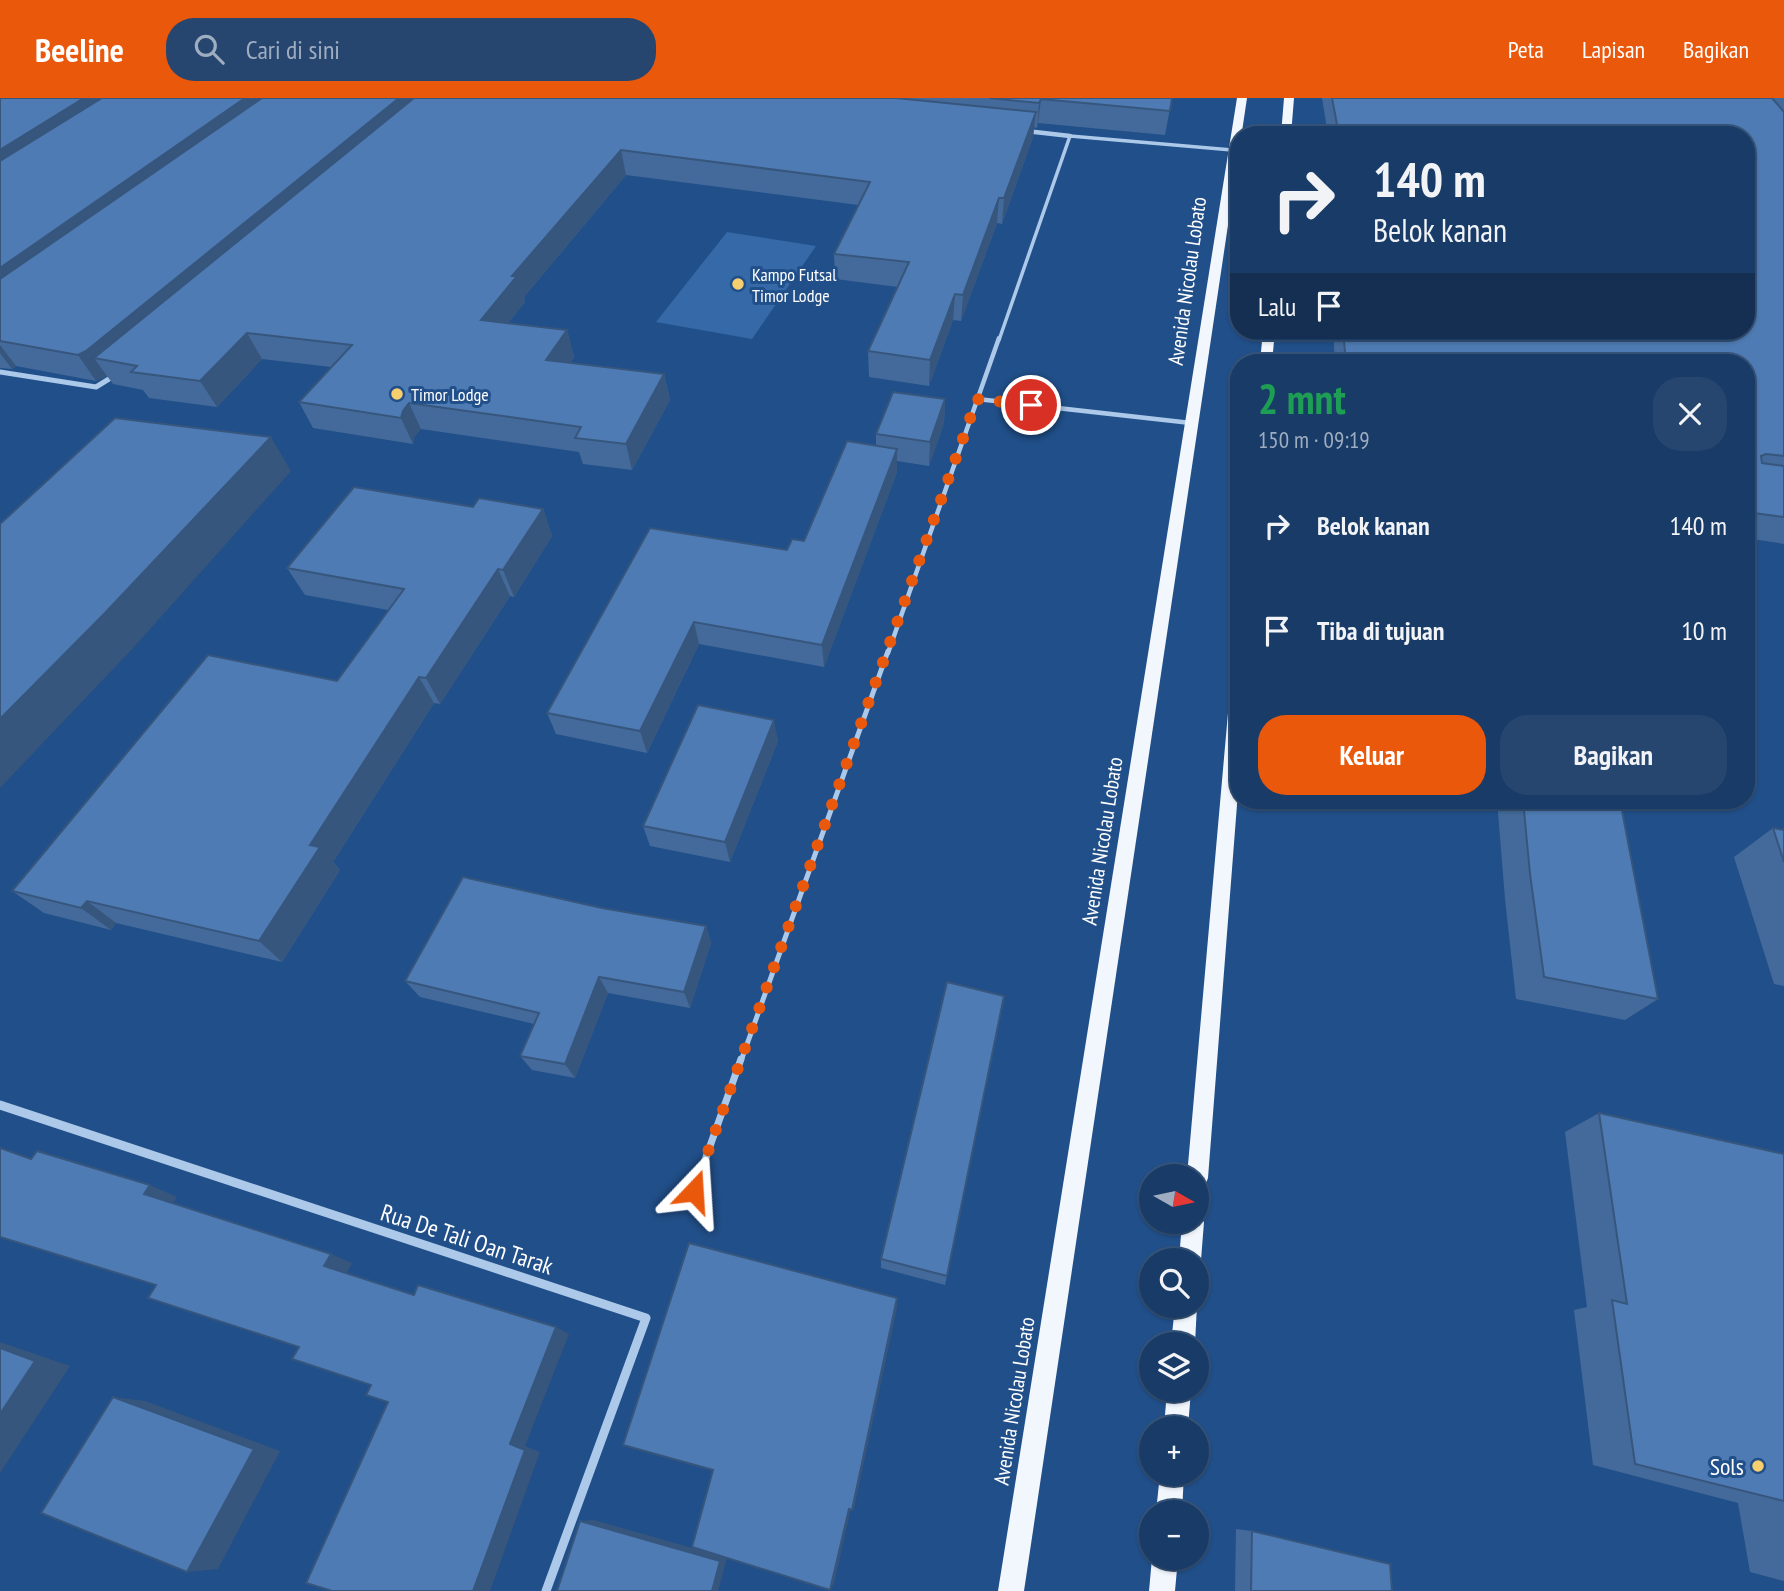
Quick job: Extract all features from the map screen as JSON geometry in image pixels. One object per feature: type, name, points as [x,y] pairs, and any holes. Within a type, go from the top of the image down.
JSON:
[{"type":"main road","name":"Avenida Nicolau Lobato","points":[[1237,126],[1242,98]]},
{"type":"main road","points":[[1287,126],[1289,98]]},
{"type":"main road","name":"Avenida Nicolau Lobato","points":[[1011,1591],[1194,424],[1230,164]]},
{"type":"main road","points":[[1198,1164],[1230,786]]},
{"type":"main road","points":[[1162,1591],[1164,1570]]},
{"type":"street","points":[[1016,130],[1070,136]]},
{"type":"street","points":[[0,373],[96,387],[118,374]]},
{"type":"street","name":"Rua De Tali Oan Tarak","points":[[0,1105],[646,1318],[546,1591]]},
{"type":"lane","points":[[694,1191],[1070,136],[1230,150]]},
{"type":"lane","points":[[977,399],[1194,424]]},
{"type":"shaded area","name":"Kampo Futsal Timor Lodge","points":[[727,232],[816,246],[752,339],[656,322]]},
{"type":"building","points":[[0,98],[84,98],[0,150]]},
{"type":"building","points":[[102,98],[245,98],[0,268],[0,161]]},
{"type":"building","points":[[262,98],[399,98],[86,351],[78,355],[0,341],[0,279]]},
{"type":"building","points":[[414,98],[896,98],[1036,112],[1004,198],[999,198],[963,295],[955,294],[930,360],[868,351],[909,262],[834,254],[870,182],[621,150],[512,276],[517,276],[481,320],[567,330],[546,360],[664,374],[626,444],[575,438],[581,427],[409,403],[401,418],[299,402],[352,345],[247,333],[200,381],[131,372],[137,366],[94,358]]},
{"type":"building","points":[[989,98],[1172,98],[1170,111],[1041,99],[1039,103]]},
{"type":"building","points":[[1332,98],[1772,98],[1784,112],[1784,456],[1761,456],[1762,463],[1784,466],[1784,517],[1755,513],[1755,354],[1345,354],[1344,340],[1755,340],[1755,126],[1337,126]]},
{"type":"building","points":[[893,392],[945,399],[930,442],[876,434]]},
{"type":"building","points":[[115,418],[271,437],[105,613],[0,719],[0,524]]},
{"type":"building","points":[[847,441],[897,449],[822,645],[694,622],[640,731],[547,713],[650,528],[787,550],[792,539],[804,541]]},
{"type":"building","points":[[354,487],[473,507],[479,498],[543,509],[503,570],[498,569],[426,678],[419,677],[310,845],[320,847],[259,941],[87,901],[81,908],[12,891],[208,655],[337,681],[404,589],[287,568]]},
{"type":"building","points":[[698,705],[774,720],[725,842],[643,826]]},
{"type":"building","points":[[1524,809],[1622,809],[1658,999],[1544,977]]},
{"type":"building","points":[[1773,828],[1784,830],[1784,862]]},
{"type":"building","points":[[463,877],[602,908],[706,926],[684,992],[599,977],[565,1064],[520,1056],[539,1013],[405,981]]},
{"type":"building","points":[[947,982],[1004,996],[947,1276],[881,1259]]},
{"type":"building","points":[[1599,1113],[1784,1154],[1784,1501],[1635,1464],[1612,1300],[1627,1304]]},
{"type":"building","points":[[0,1148],[31,1159],[37,1151],[150,1185],[144,1194],[331,1254],[324,1266],[414,1295],[418,1285],[556,1327],[510,1444],[525,1450],[473,1591],[332,1591],[306,1583],[388,1402],[366,1395],[371,1385],[292,1359],[299,1347],[148,1298],[156,1285],[0,1237]]},
{"type":"building","points":[[689,1243],[897,1298],[852,1510],[849,1509],[830,1590],[692,1547],[713,1470],[623,1445]]},
{"type":"building","points":[[0,1348],[35,1361],[0,1414]]},
{"type":"building","points":[[113,1397],[254,1449],[187,1572],[41,1513]]},
{"type":"building","points":[[580,1521],[720,1561],[712,1591],[557,1591]]},
{"type":"building","points":[[1252,1531],[1390,1564],[1392,1591],[1251,1591]]},
{"type":"place","name":"Kampo Futsal Timor Lodge","points":[[738,284]]},
{"type":"place","name":"Timor Lodge","points":[[397,394]]},
{"type":"place","name":"Sols","points":[[1758,1466]]},
{"type":"route","points":[[694,1191],[977,399],[1031,405]]}]
